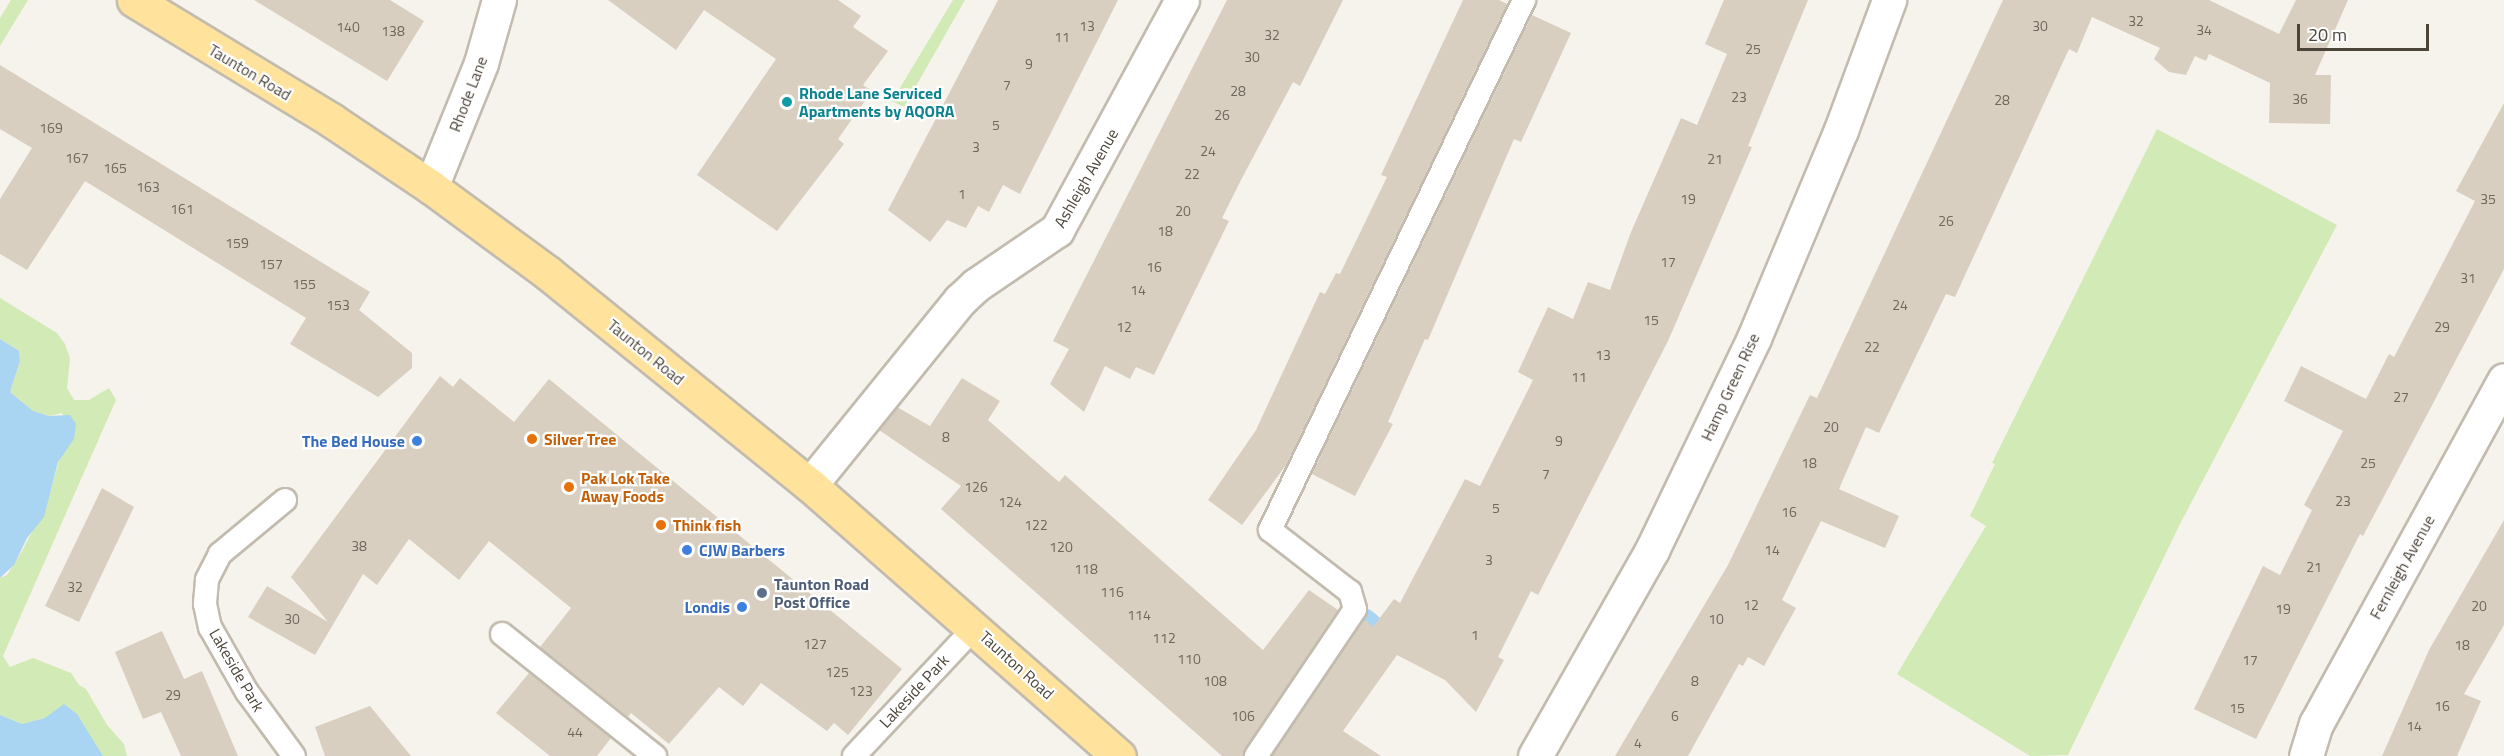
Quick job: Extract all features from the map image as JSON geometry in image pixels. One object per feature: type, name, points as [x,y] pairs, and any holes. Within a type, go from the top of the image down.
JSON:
[{"type":"main road","name":"Taunton Road","points":[[134,0],[431,187],[548,273],[810,485],[975,627],[1119,756]]},
{"type":"street","name":"Rhode Lane","points":[[431,187],[481,63],[500,0]]},
{"type":"street","name":"Ashleigh Avenue","points":[[810,485],[960,300],[976,285],[1058,230],[1182,0]]},
{"type":"street","name":"Hamp Green Rise","points":[[1535,756],[1652,550],[1754,338],[1841,130],[1889,0]]},
{"type":"street","name":"Fernleigh Avenue","points":[[2306,756],[2316,724],[2504,380]]},
{"type":"lane","points":[[1257,756],[1355,609],[1350,592],[1270,530],[1524,0]]},
{"type":"lane","name":"Lakeside Park","points":[[285,500],[220,554],[207,580],[205,604],[210,627],[242,683],[294,756]]},
{"type":"lane","name":"Lakeside Park","points":[[854,756],[975,627]]},
{"type":"lane","points":[[502,634],[655,756]]},
{"type":"green space","points":[[11,0],[28,0],[0,46],[0,18]]},
{"type":"green space","points":[[953,0],[965,0],[904,107],[892,101]]},
{"type":"green space","points":[[2157,129],[2337,225],[2180,524],[2068,755],[2030,756],[1897,674],[1986,526],[1970,516],[1995,464],[1992,463]]},
{"type":"green space","points":[[0,298],[57,333],[65,344],[70,358],[67,388],[74,400],[89,400],[109,388],[116,400],[3,656],[10,667],[33,658],[71,673],[79,685],[86,689],[107,725],[124,744],[127,756],[103,756],[89,737],[45,718],[22,724],[0,715],[0,578],[7,575],[22,551],[47,503],[61,454],[74,439],[62,413],[49,416],[33,411],[10,392],[20,361],[19,351],[0,339]]},
{"type":"water","points":[[0,339],[19,351],[20,361],[10,392],[33,411],[49,416],[70,415],[76,424],[74,439],[58,462],[44,517],[27,538],[14,565],[0,578]]},
{"type":"water","points":[[64,704],[77,714],[103,756],[0,756],[0,715],[22,724],[45,718]]},
{"type":"building","points":[[254,0],[390,0],[424,21],[387,81]]},
{"type":"building","points":[[608,0],[838,0],[861,16],[853,27],[888,51],[863,85],[872,91],[838,139],[844,144],[777,231],[697,175],[776,59],[704,10],[676,50]]},
{"type":"building","points":[[998,0],[1118,0],[1020,194],[1003,185],[989,212],[978,206],[966,228],[947,220],[930,242],[888,210]]},
{"type":"building","points":[[1227,0],[1343,0],[1300,86],[1293,82],[1241,180],[1222,218],[1229,221],[1154,375],[1136,367],[1130,379],[1105,366],[1084,412],[1050,384],[1069,349],[1053,341]]},
{"type":"building","points":[[1463,0],[1499,0],[1507,4],[1286,465],[1242,525],[1208,500],[1256,430],[1320,292],[1325,294],[1336,273],[1340,274],[1387,177],[1381,175]]},
{"type":"building","points":[[1724,0],[1808,0],[1748,146],[1752,147],[1668,341],[1538,595],[1531,591],[1498,657],[1504,660],[1476,712],[1445,680],[1397,655],[1343,731],[1381,756],[1272,756],[1360,625],[1366,620],[1373,627],[1394,599],[1400,603],[1465,479],[1480,486],[1533,380],[1518,372],[1548,307],[1573,319],[1588,282],[1610,290],[1631,232],[1681,118],[1697,125],[1727,54],[1705,44]]},
{"type":"building","points":[[2003,0],[2209,0],[2279,34],[2296,0],[2348,0],[2315,75],[2331,75],[2330,124],[2269,123],[2270,83],[2209,54],[2206,61],[2195,56],[2186,75],[2169,72],[2154,59],[2160,48],[2092,17],[2077,53],[2069,49],[1955,297],[1946,294],[1879,433],[1866,427],[1839,489],[1899,516],[1885,548],[1821,521],[1782,600],[1796,608],[1764,666],[1748,657],[1743,666],[1739,664],[1688,756],[1615,756],[1728,565],[1810,395],[1817,398]]},
{"type":"building","points":[[1532,15],[1571,33],[1521,142],[1514,139],[1428,340],[1425,339],[1388,422],[1393,424],[1355,496],[1312,474]]},
{"type":"building","points":[[0,65],[370,292],[359,310],[412,353],[412,368],[378,397],[290,344],[306,318],[85,181],[27,270],[0,254],[0,199],[32,148],[0,129]]},
{"type":"building","points":[[2504,103],[2504,269],[2363,536],[2360,534],[2256,739],[2194,709],[2263,566],[2280,575],[2312,510],[2304,505],[2343,431],[2284,401],[2301,366],[2366,399],[2389,354],[2394,357],[2475,201],[2456,191]]},
{"type":"building","points":[[440,376],[453,387],[460,378],[514,422],[549,379],[902,669],[848,735],[834,723],[827,731],[761,683],[743,706],[719,687],[669,744],[631,713],[628,717],[540,647],[571,608],[489,541],[459,580],[409,539],[377,585],[363,574],[315,655],[248,617],[267,586],[328,622],[291,577]]},
{"type":"building","points":[[962,378],[1000,401],[988,420],[1059,482],[1065,475],[1263,650],[1309,590],[1338,610],[1243,756],[1222,756],[941,509],[961,486],[879,430],[897,407],[930,426]]},
{"type":"building","points":[[102,488],[134,507],[79,622],[45,606]]},
{"type":"building","points":[[2504,520],[2504,625],[2464,694],[2481,701],[2457,756],[2382,756],[2429,650]]},
{"type":"building","points":[[162,631],[184,679],[202,671],[238,756],[181,756],[161,712],[143,719],[115,652]]},
{"type":"building","points":[[529,673],[611,738],[597,756],[550,756],[496,713]]},
{"type":"building","points":[[370,706],[411,756],[325,756],[315,727]]},
{"type":"waterway","points":[[1367,616],[1390,635]]},
{"type":"place","name":"Rhode Lane Serviced Apartments by AQORA","points":[[787,102]]},
{"type":"place","name":"Silver Tree","points":[[532,439]]},
{"type":"place","name":"The Bed House","points":[[417,441]]},
{"type":"place","name":"Pak Lok Take Away Foods","points":[[569,487]]},
{"type":"place","name":"Think fish","points":[[661,525]]},
{"type":"place","name":"CJW Barbers","points":[[687,550]]},
{"type":"place","name":"Taunton Road Post Office","points":[[762,593]]},
{"type":"place","name":"Londis","points":[[742,607]]}]
